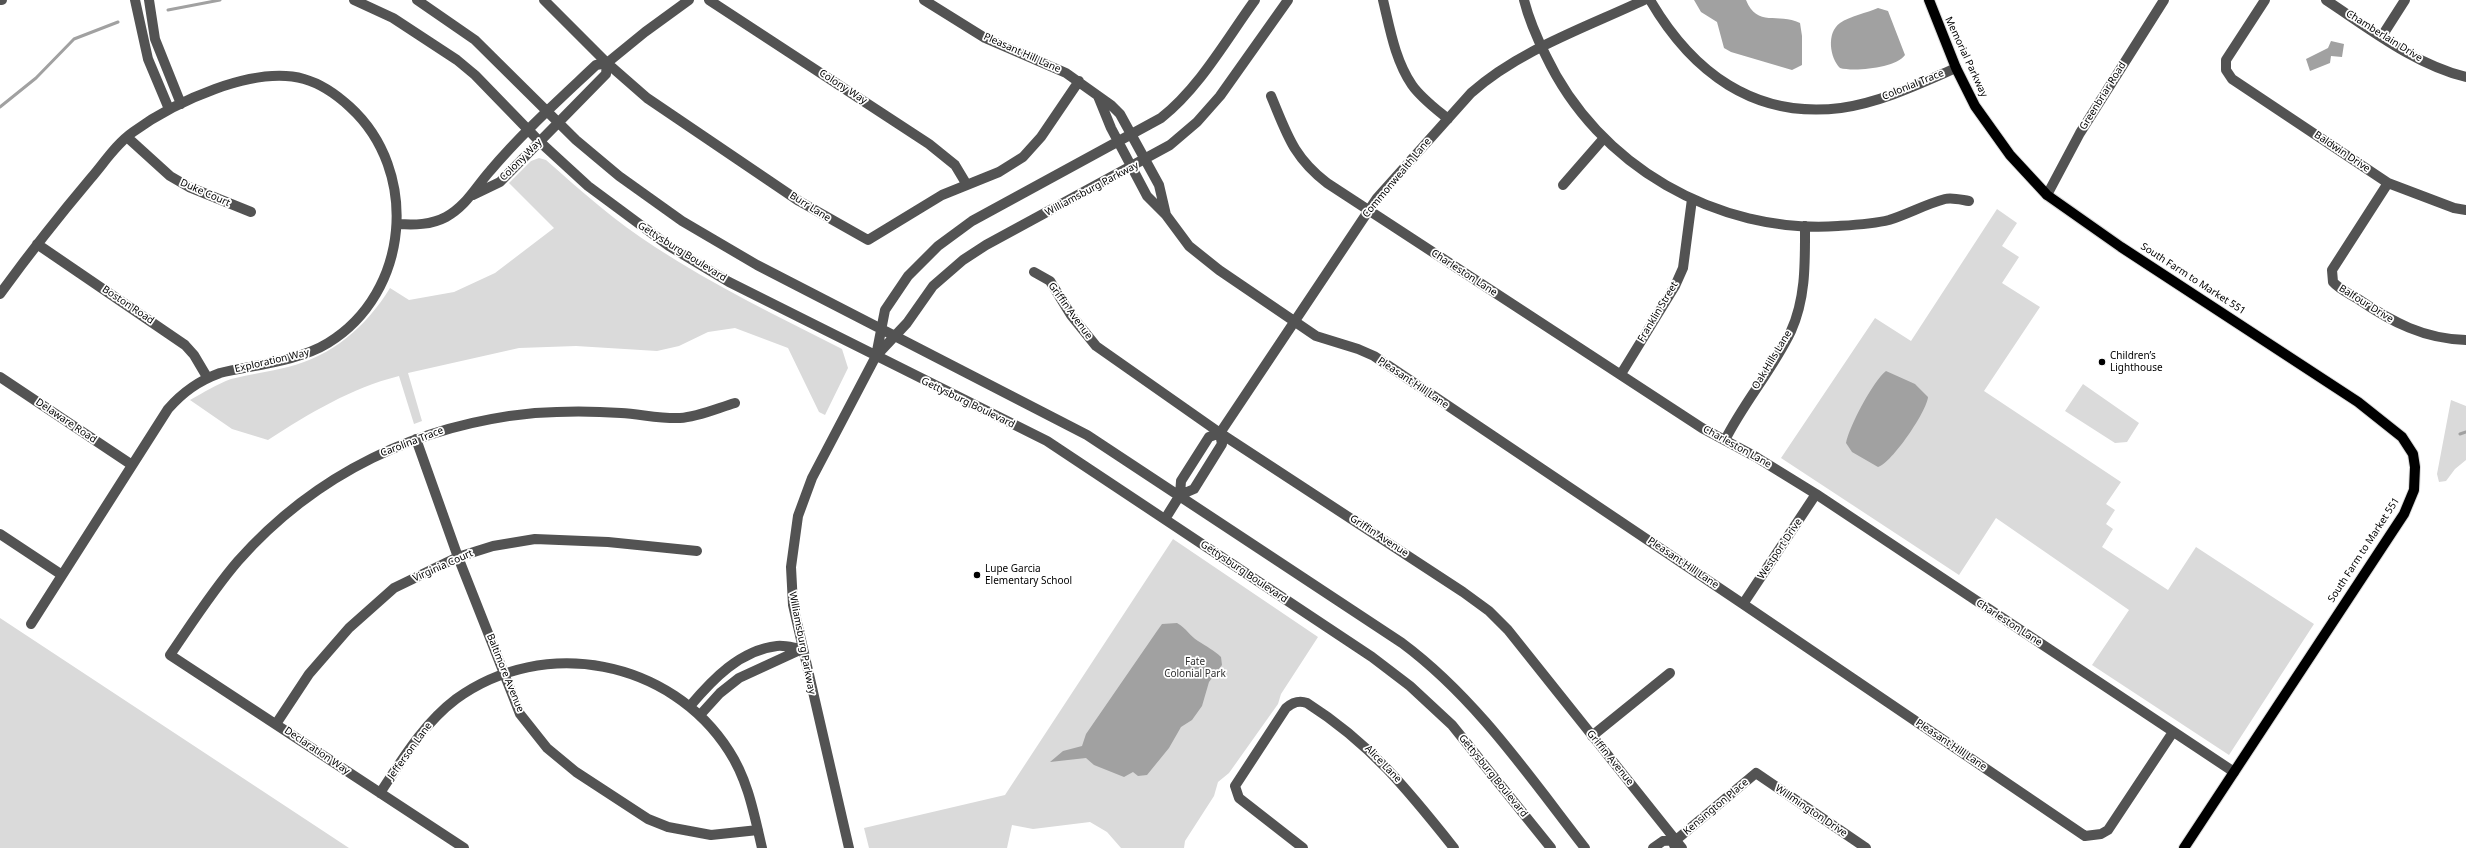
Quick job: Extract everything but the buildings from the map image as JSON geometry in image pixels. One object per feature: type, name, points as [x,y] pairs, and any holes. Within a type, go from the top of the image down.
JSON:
[{"type":"main road","name":"Memorial Parkway","points":[[1929,0],[1956,68],[1975,106],[2010,154],[2047,195]]},
{"type":"main road","name":"South Farm to Market 551","points":[[2047,195],[2121,247],[2358,402],[2402,437],[2413,454],[2415,467],[2414,490],[2404,514],[2184,848]]},
{"type":"street","points":[[135,0],[148,59],[169,109]]},
{"type":"street","points":[[149,0],[155,39],[182,104]]},
{"type":"street","name":"Gettysburg Boulevard","points":[[354,0],[393,18],[457,60],[474,75],[540,142],[607,201],[669,246],[729,282],[1047,441],[1372,657],[1410,686],[1452,725],[1551,848]]},
{"type":"street","points":[[417,0],[456,25],[488,51],[559,123],[619,176],[682,221],[757,265],[1087,435],[1402,643],[1432,666],[1482,717],[1585,848]]},
{"type":"street","name":"Burr Lane","points":[[544,0],[632,87],[688,128],[822,215],[868,240],[928,202],[1000,172],[1023,157],[1041,137],[1079,81]]},
{"type":"street","name":"Colony Way","points":[[473,195],[489,171],[596,65],[607,63],[645,32],[689,0]]},
{"type":"street","name":"Colony Way","points":[[709,0],[929,144],[955,165],[967,185]]},
{"type":"street","name":"Pleasant Hill Lane","points":[[924,0],[985,38],[1056,68],[1079,81],[1120,114],[1159,185],[1166,215]]},
{"type":"street","name":"Williamsburg Parkway","points":[[849,848],[802,648],[791,585],[792,548],[798,516],[812,478],[876,356],[885,310],[900,286],[928,255],[949,237],[985,214],[1132,136],[1162,118],[1181,101],[1255,0]]},
{"type":"street","name":"Williamsburg Parkway","points":[[876,356],[907,323],[934,286],[963,260],[986,245],[1131,168],[1170,145],[1208,110],[1288,0]]},
{"type":"street","points":[[1383,0],[1391,34],[1403,69],[1413,86],[1448,119]]},
{"type":"street","points":[[1524,0],[1528,16],[1542,48],[1557,79],[1576,108],[1622,156],[1654,180],[1692,199],[1750,220],[1805,226],[1838,226],[1888,220],[1946,199],[1969,201]]},
{"type":"street","name":"Commonwealth Lane","points":[[1220,433],[1222,444],[1194,489],[1180,495],[1181,481],[1209,436],[1220,433],[1368,212],[1448,119],[1487,78],[1514,60],[1644,0]]},
{"type":"street","name":"Colonial Trace","points":[[1650,0],[1666,27],[1689,54],[1720,81],[1746,95],[1772,103],[1814,109],[1842,108],[1902,92],[1956,68]]},
{"type":"street","name":"Greenbriar Road","points":[[2047,195],[2080,133],[2164,0]]},
{"type":"street","name":"Baldwin Drive","points":[[2265,0],[2226,60],[2229,75],[2388,183],[2454,208],[2466,210]]},
{"type":"street","name":"Chamberlain Drive","points":[[2326,0],[2409,54],[2444,71],[2466,77]]},
{"type":"street","points":[[2382,36],[2405,0]]},
{"type":"street","name":"Colony Way","points":[[398,224],[415,225],[446,217],[473,195],[500,182],[606,74],[607,63]]},
{"type":"street","name":"Exploration Way","points":[[0,294],[37,244],[127,137],[169,109],[242,80],[264,75],[304,79],[325,88],[362,118],[380,144],[390,169],[398,224],[391,257],[381,286],[369,305],[330,342],[312,352],[207,378],[183,392],[168,409],[31,624]]},
{"type":"street","name":"Pleasant Hill Lane","points":[[1098,96],[1118,143],[1147,196],[1166,215],[1189,246],[1293,322],[1316,336],[1358,349],[1374,356],[2085,836],[2101,834],[2108,830],[2173,732]]},
{"type":"street","name":"Charleston Lane","points":[[1271,96],[1292,146],[1308,169],[1368,212],[1702,428],[1816,494],[2234,772]]},
{"type":"street","name":"Duke Court","points":[[127,137],[170,176],[189,187],[251,212]]},
{"type":"street","points":[[1563,185],[1604,138]]},
{"type":"street","name":"Balfour Drive","points":[[2388,183],[2332,270],[2333,282],[2386,317],[2415,332],[2447,339],[2466,340]]},
{"type":"street","name":"Franklin Street","points":[[1620,374],[1662,309],[1680,274],[1692,199]]},
{"type":"street","name":"Oak Hills Lane","points":[[1725,440],[1791,331],[1801,300],[1805,273],[1805,226]]},
{"type":"street","name":"Boston Road","points":[[37,244],[185,345],[194,355],[207,378]]},
{"type":"street","name":"Griffin Avenue","points":[[1034,272],[1050,281],[1071,315],[1096,346],[1220,433],[1464,592],[1489,611],[1508,630],[1677,845]]},
{"type":"street","name":"Delaware Road","points":[[0,377],[132,465]]},
{"type":"street","name":"Carolina Trace","points":[[170,655],[219,584],[238,560],[278,521],[346,471],[398,445],[470,422],[536,413],[618,413],[681,418],[735,403]]},
{"type":"street","name":"Baltimore Avenue","points":[[416,439],[458,557],[520,714],[548,748],[576,772],[648,819],[668,827],[711,835],[758,830]]},
{"type":"street","name":"Westport Drive","points":[[1743,604],[1816,494]]},
{"type":"street","points":[[1165,519],[1180,495]]},
{"type":"street","points":[[0,534],[62,575]]},
{"type":"street","name":"Virginia Court","points":[[276,724],[309,674],[350,628],[394,588],[458,557],[493,546],[535,539],[608,542],[696,552]]},
{"type":"street","points":[[690,706],[712,680],[747,656],[778,645],[802,648]]},
{"type":"street","points":[[700,715],[720,693],[739,678],[802,648]]},
{"type":"street","name":"Declaration Way","points":[[170,655],[464,848]]},
{"type":"street","name":"Jefferson Lane","points":[[380,793],[417,738],[436,716],[456,699],[476,687],[504,675],[552,663],[578,662],[628,672],[655,683],[690,706],[700,715],[720,738],[738,767],[750,797],[762,848]]},
{"type":"street","points":[[1592,736],[1670,672]]},
{"type":"street","name":"Alice Lane","points":[[1304,848],[1239,798],[1235,790],[1236,782],[1286,708],[1296,702],[1308,703],[1350,732],[1385,764],[1454,848]]},
{"type":"street","name":"Kensington Place","points":[[1653,848],[1663,841],[1677,845],[1756,774]]},
{"type":"street","name":"Willmington Drive","points":[[1756,774],[1866,848]]},
{"type":"green space","points":[[539,158],[546,160],[613,217],[655,247],[724,288],[842,349],[848,368],[825,415],[819,412],[788,348],[735,328],[708,332],[679,346],[657,351],[576,346],[519,348],[408,373],[422,421],[414,424],[399,376],[364,387],[331,402],[268,440],[232,429],[190,400],[231,379],[288,367],[319,356],[346,338],[359,327],[381,302],[390,288],[409,300],[454,292],[495,273],[554,228],[509,183],[531,161]]},
{"type":"green space","points":[[1997,209],[2017,223],[2002,246],[2019,257],[2002,283],[2040,307],[1984,391],[2121,482],[2106,504],[2115,510],[2106,524],[2113,529],[2102,547],[2168,590],[2196,547],[2314,624],[2229,755],[2092,665],[2129,610],[1996,518],[1959,575],[1781,458],[1875,318],[1911,341]]},
{"type":"green space","points":[[2083,384],[2139,423],[2127,442],[2115,443],[2065,411]]},
{"type":"green space","points":[[2451,400],[2466,406],[2466,460],[2455,469],[2446,481],[2439,482],[2437,474]]},
{"type":"green space","name":"Fate Colonial Park","points":[[1173,539],[1318,637],[1281,694],[1278,704],[1229,773],[1218,782],[1214,796],[1185,841],[1184,848],[1121,848],[1107,832],[1090,822],[1033,829],[1012,825],[1007,848],[869,848],[864,828],[1005,795]]},
{"type":"green space","points":[[0,618],[349,848],[0,848]]},
{"type":"shaded area","points":[[1694,0],[1746,0],[1751,9],[1762,17],[1792,20],[1800,23],[1802,36],[1802,65],[1792,70],[1731,52],[1724,48],[1717,22],[1701,12]]},
{"type":"shaded area","points":[[1878,8],[1888,11],[1905,55],[1893,63],[1874,68],[1840,68],[1834,58],[1831,46],[1831,39],[1836,27],[1849,18]]},
{"type":"shaded area","points":[[2331,41],[2344,44],[2342,57],[2331,56],[2330,63],[2310,71],[2306,59],[2328,48]]},
{"type":"shaded area","points":[[1886,371],[1915,384],[1928,397],[1922,413],[1908,436],[1892,456],[1878,467],[1852,452],[1846,443],[1852,426],[1868,394]]},
{"type":"shaded area","points":[[1177,623],[1195,639],[1213,650],[1221,657],[1222,665],[1209,682],[1202,706],[1192,720],[1181,727],[1169,748],[1147,775],[1138,776],[1133,772],[1124,777],[1094,765],[1086,758],[1050,762],[1063,751],[1082,746],[1086,734],[1162,624]]},
{"type":"waterway","points":[[168,10],[220,0]]},
{"type":"waterway","points":[[0,107],[36,78],[74,39],[118,22]]},
{"type":"waterway","points":[[2460,434],[2466,432]]},
{"type":"place","name":"Children’s Lighthouse","points":[[2102,362]]},
{"type":"place","name":"Lupe Garcia Elementary School","points":[[977,575]]}]
